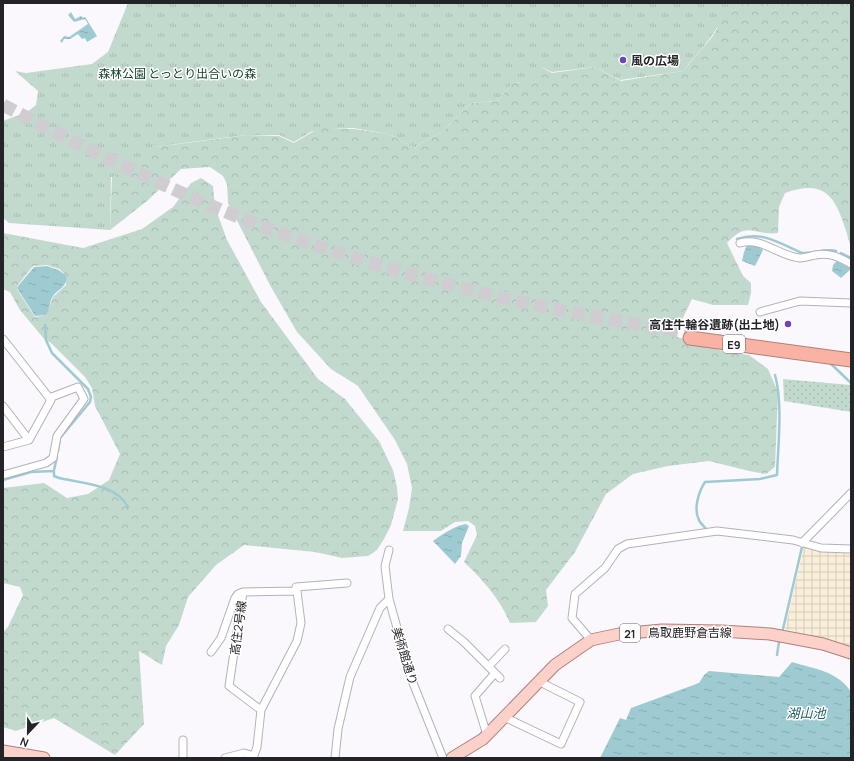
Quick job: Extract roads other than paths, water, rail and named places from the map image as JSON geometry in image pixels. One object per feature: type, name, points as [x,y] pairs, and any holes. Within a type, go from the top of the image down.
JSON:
[{"type":"highway","name":"E9","points":[[690,336],[851,360]]},
{"type":"highway","name":"E9","points":[[778,348],[851,354]]},
{"type":"main road","name":"鳥取鹿野倉吉線","points":[[452,758],[487,735],[555,665],[590,640],[619,634],[662,630],[721,631],[770,634],[823,644],[851,653]]},
{"type":"main road","points":[[3,750],[44,758]]},
{"type":"street","points":[[740,243],[756,241],[788,255],[801,258],[821,254],[833,254],[851,264]]},
{"type":"street","points":[[760,312],[800,301],[851,303]]},
{"type":"street","points":[[3,339],[51,400],[30,440],[3,447]]},
{"type":"street","points":[[3,475],[46,463],[53,458],[57,436],[84,399],[78,387],[49,398]]},
{"type":"street","points":[[3,406],[30,440]]},
{"type":"street","points":[[802,543],[851,493]]},
{"type":"street","points":[[590,640],[572,618],[574,594],[605,568],[623,546],[637,541],[717,531],[793,540],[821,548],[851,549]]},
{"type":"street","name":"美術館通り","points":[[389,550],[385,566],[389,599],[411,678],[443,758]]},
{"type":"street","name":"高住2号線","points":[[261,710],[229,686],[243,592],[297,591],[296,587],[347,583]]},
{"type":"street","points":[[225,758],[244,752],[254,757],[257,747],[261,710],[297,641],[302,623],[297,591]]},
{"type":"street","points":[[212,652],[221,638],[235,598],[238,594],[243,592]]},
{"type":"street","points":[[335,758],[338,729],[350,677],[380,608],[389,599]]},
{"type":"street","points":[[448,629],[498,675],[475,696],[487,735]]},
{"type":"street","points":[[489,666],[505,649]]},
{"type":"street","points":[[504,717],[560,744],[580,702],[538,682]]},
{"type":"street","points":[[183,740],[183,758]]},
{"type":"water","points":[[71,12],[75,19],[81,16],[83,18],[85,17],[97,36],[87,42],[85,38],[82,39],[78,34],[70,39],[64,39],[62,43],[60,41],[64,36],[69,37],[88,24],[85,19],[74,22],[68,15]]},
{"type":"water","points":[[747,245],[757,246],[763,250],[755,266],[742,261]]},
{"type":"water","points":[[837,261],[851,269],[841,278],[832,271],[833,265]]},
{"type":"water","points":[[47,266],[66,275],[67,279],[65,285],[53,296],[46,315],[35,316],[17,288],[34,267]]},
{"type":"water","points":[[466,524],[469,526],[462,543],[461,556],[455,564],[433,541],[453,528]]},
{"type":"water","name":"湖山池","points":[[792,662],[832,675],[846,685],[851,692],[851,758],[600,758],[620,718],[626,720],[631,708],[699,683],[704,675],[709,671],[779,677]]},
{"type":"waterway","points":[[737,239],[758,236],[778,242],[802,253],[827,250],[836,251]]},
{"type":"waterway","points":[[841,253],[851,258]]},
{"type":"waterway","points":[[45,325],[46,340],[52,353],[88,389],[91,397],[90,402],[60,438],[58,451]]},
{"type":"waterway","points":[[829,362],[851,383]]},
{"type":"waterway","points":[[707,530],[697,516],[699,495],[705,482],[760,479],[777,475],[779,398],[775,375]]},
{"type":"waterway","points":[[54,470],[57,457]]},
{"type":"waterway","points":[[3,480],[31,472],[53,471]]},
{"type":"waterway","points":[[54,472],[54,476],[59,478],[87,483],[107,489],[115,493],[128,507]]},
{"type":"waterway","points":[[783,629],[802,547]]},
{"type":"waterway","points":[[777,655],[779,642]]},
{"type":"tunnel","points":[[3,105],[109,159],[181,193],[292,237],[439,282],[539,306],[690,333]]},
{"type":"place","name":"風の広場","points":[[623,60]]},
{"type":"place","name":"高住牛輪谷遺跡(出土地)","points":[[788,324]]},
{"type":"park label","name":"森林公園 とっとり出合いの森","points":[[177,73]]}]
